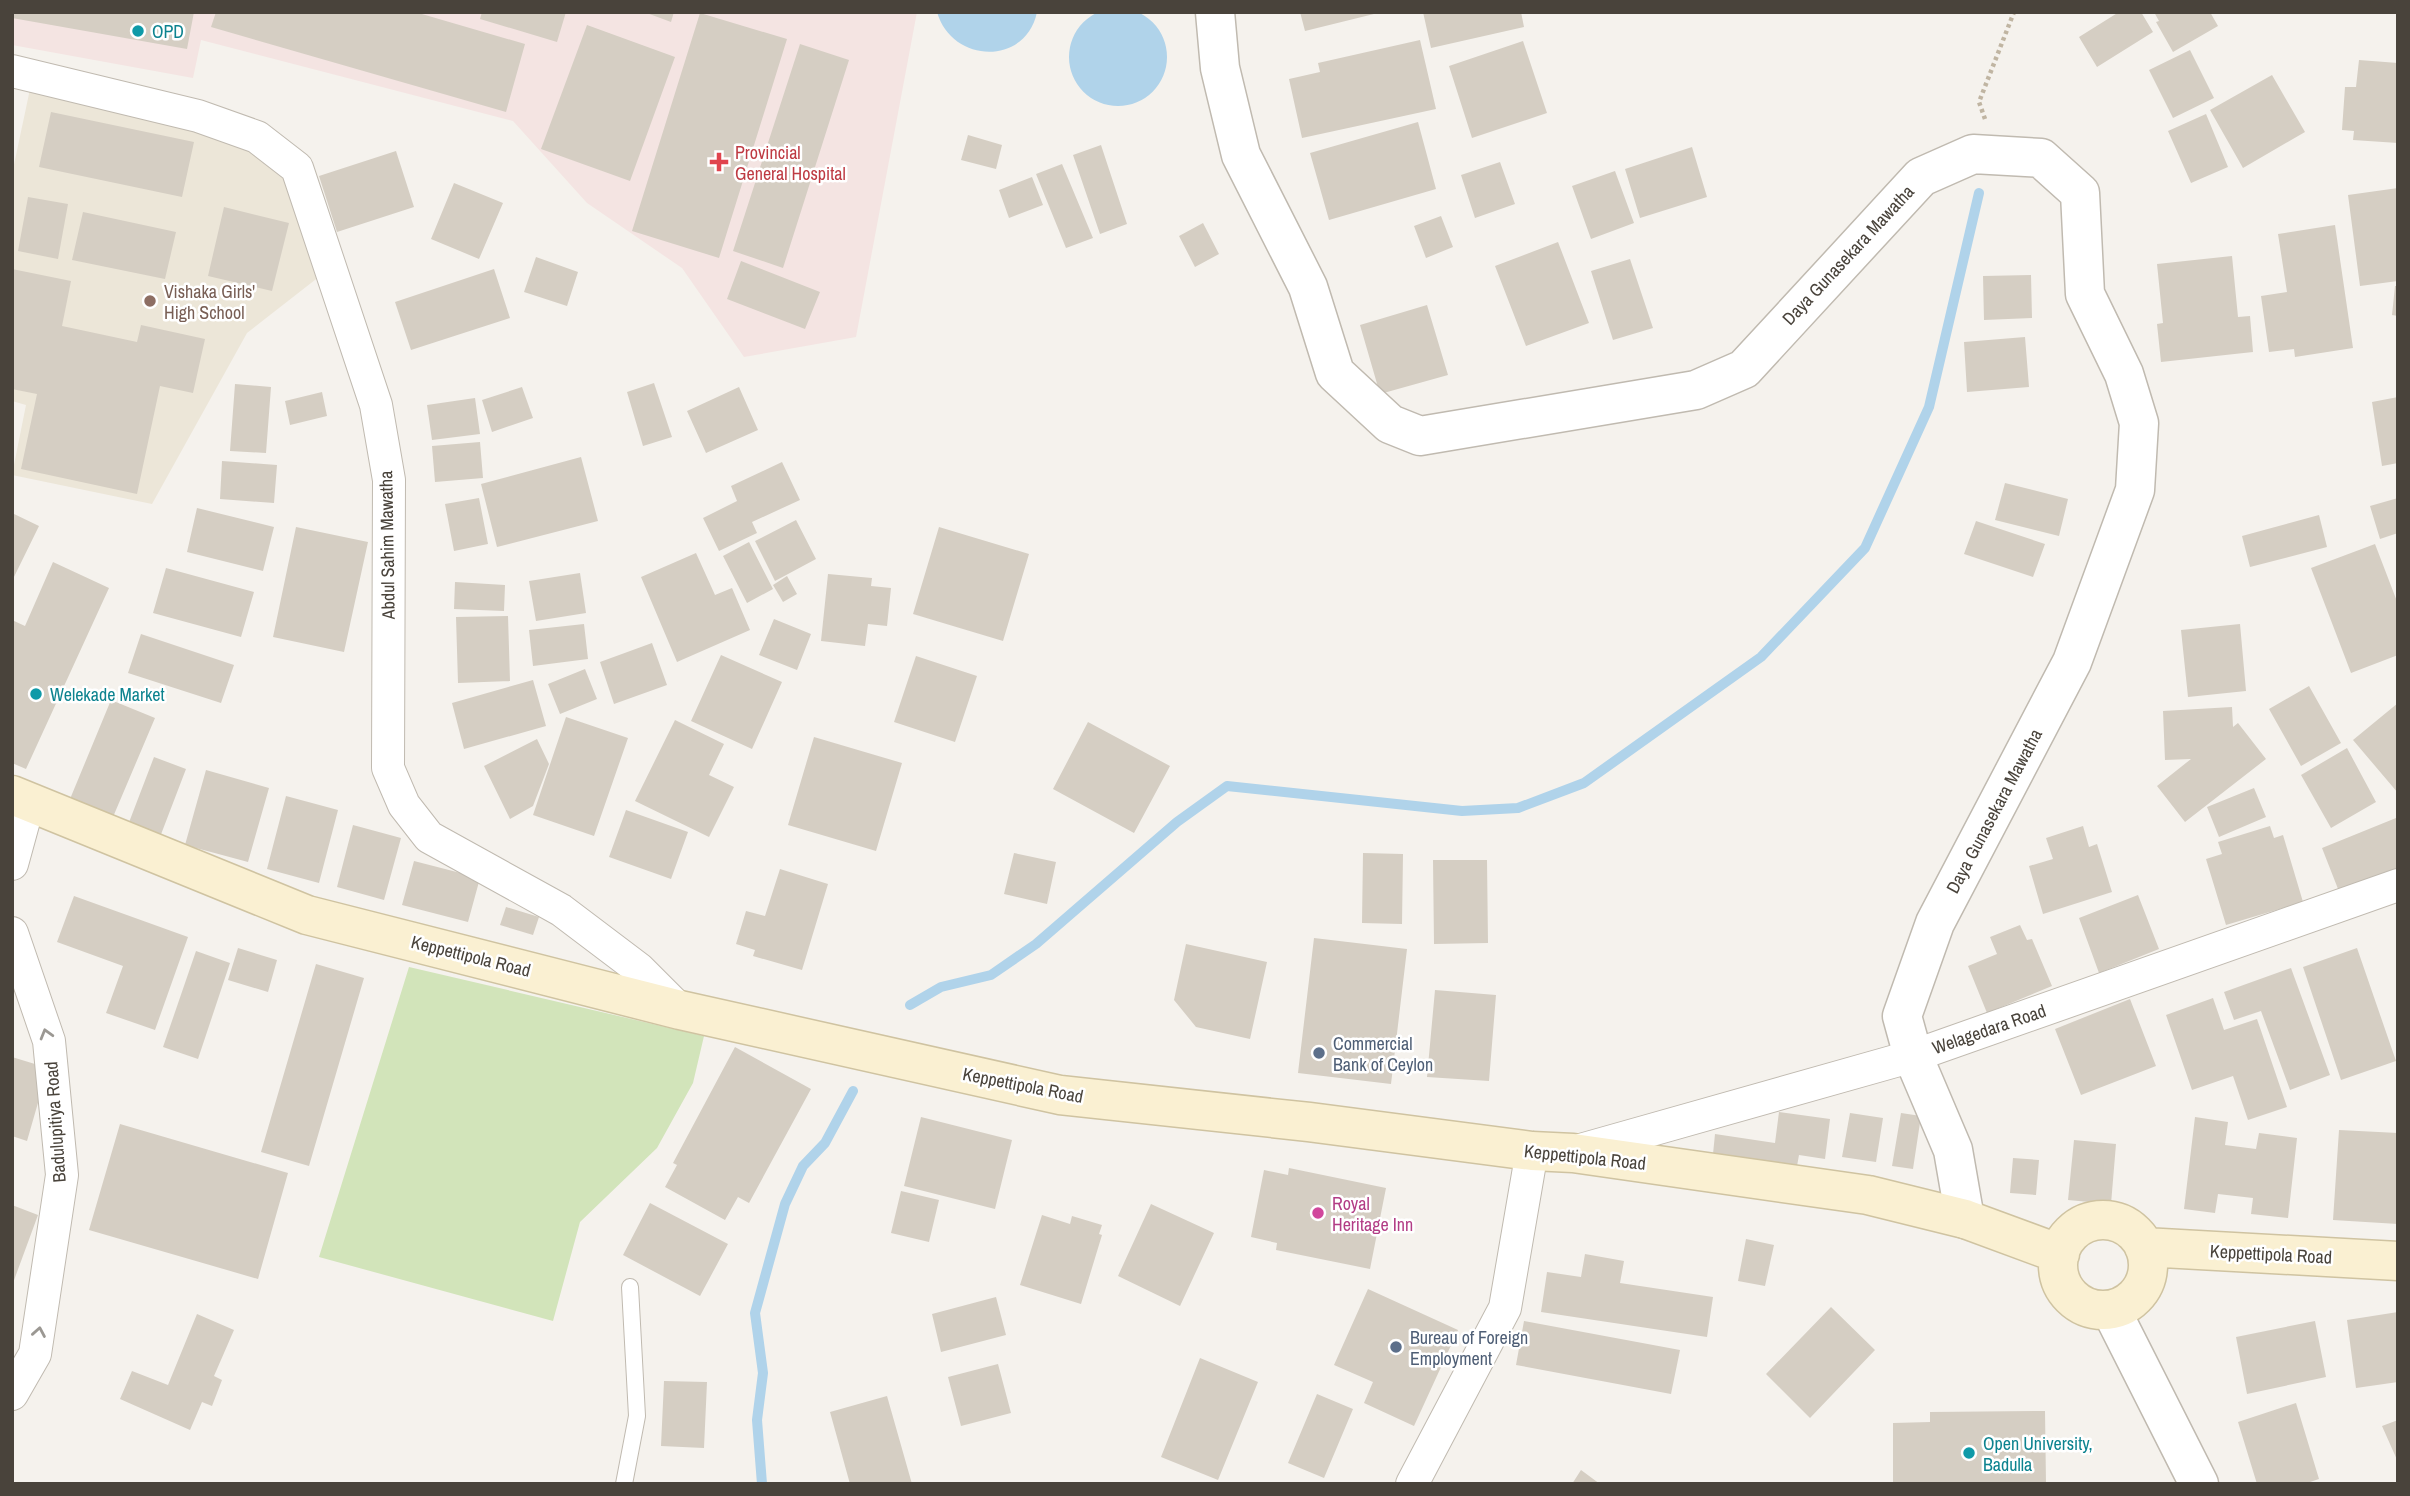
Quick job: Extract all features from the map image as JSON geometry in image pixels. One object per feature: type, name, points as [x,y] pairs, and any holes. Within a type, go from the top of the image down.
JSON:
[{"type":"main road","name":"Keppettipola Road","points":[[21,799],[306,915],[680,1010],[1060,1095],[1309,1122],[1532,1152],[1573,1153],[1868,1195],[1965,1220],[2060,1254]]},
{"type":"main road","points":[[2107,1220],[2122,1224],[2135,1233],[2144,1247],[2148,1263],[2146,1279],[2139,1294],[2126,1304],[2111,1310],[2096,1310],[2070,1296],[2060,1276],[2060,1254],[2066,1240],[2077,1229],[2092,1222],[2107,1220]]},
{"type":"main road","name":"Keppettipola Road","points":[[2144,1247],[2398,1261]]},
{"type":"street","name":"Daya Gunasekara Mawatha","points":[[1215,12],[1220,68],[1241,155],[1308,286],[1335,373],[1390,424],[1420,436],[1696,390],[1744,369],[1921,177],[1973,154],[2040,158],[2080,193],[2085,294],[2123,374],[2139,423],[2134,490],[2073,662],[1935,923],[1902,1016],[1913,1056],[1953,1150],[1965,1220]]},
{"type":"street","name":"Abdul Sahim Mawatha","points":[[12,71],[198,116],[257,137],[297,168],[376,405],[387,467],[388,768],[404,805],[429,836],[561,910],[639,969],[680,1010]]},
{"type":"street","points":[[12,864],[21,799]]},
{"type":"street","name":"Welagedara Road","points":[[1573,1153],[1913,1056],[2398,885]]},
{"type":"street","name":"Badulupitiya Road","points":[[12,933],[49,1041],[62,1175],[35,1354],[12,1394]]},
{"type":"street","points":[[1412,1484],[1505,1308],[1532,1152]]},
{"type":"street","points":[[2111,1310],[2199,1484]]},
{"type":"lane","points":[[624,1484],[637,1416],[630,1287]]},
{"type":"path","points":[[1999,156],[1979,102],[2014,12]]},
{"type":"shaded area","name":"Provincial General Hospital","points":[[12,12],[917,12],[856,337],[744,357],[682,268],[587,203],[513,121],[201,40],[193,78],[12,45]]},
{"type":"shaded area","name":"Vishaka Girls' High School","points":[[33,75],[198,116],[297,168],[329,269],[247,333],[152,504],[12,475],[26,405],[12,401],[12,174]]},
{"type":"green space","points":[[409,967],[704,1036],[693,1083],[657,1148],[580,1222],[553,1321],[319,1257]]},
{"type":"water","points":[[1118,8],[1137,12],[1152,23],[1163,38],[1167,57],[1163,76],[1152,91],[1137,102],[1118,106],[1099,102],[1084,91],[1073,76],[1069,57],[1073,38],[1084,23],[1099,12]]},
{"type":"water","points":[[937,12],[1037,12],[1030,30],[1019,42],[988,52],[957,42],[945,29]]},
{"type":"building","name":"OPD","points":[[12,12],[194,12],[187,49],[12,18]]},
{"type":"building","points":[[216,12],[415,12],[525,44],[506,112],[211,27]]},
{"type":"building","points":[[482,12],[566,12],[557,42],[480,19]]},
{"type":"building","points":[[644,12],[674,12],[671,22]]},
{"type":"building","points":[[1300,12],[1378,12],[1378,13],[1305,31]]},
{"type":"building","points":[[1423,12],[1521,12],[1524,27],[1431,48]]},
{"type":"building","points":[[2119,12],[2141,12],[2153,32],[2097,67],[2079,37]]},
{"type":"building","points":[[2154,12],[2210,12],[2218,26],[2173,52],[2156,22],[2159,21]]},
{"type":"building","points":[[700,13],[787,39],[719,258],[632,231]]},
{"type":"building","points":[[587,25],[675,57],[630,181],[541,149]]},
{"type":"building","points":[[1420,40],[1436,109],[1302,138],[1289,79],[1320,72],[1318,63]]},
{"type":"building","points":[[1523,41],[1547,113],[1472,138],[1449,66]]},
{"type":"building","points":[[800,44],[849,60],[783,268],[733,251]]},
{"type":"building","points":[[2190,50],[2214,98],[2173,118],[2149,70]]},
{"type":"building","points":[[2359,60],[2398,63],[2398,143],[2353,140],[2354,131],[2342,130],[2345,87],[2356,87]]},
{"type":"building","points":[[2272,75],[2305,132],[2243,168],[2210,110]]},
{"type":"building","points":[[51,112],[194,142],[182,197],[39,167]]},
{"type":"building","points":[[2206,114],[2228,167],[2191,183],[2168,131]]},
{"type":"building","points":[[1418,122],[1436,189],[1329,220],[1310,153]]},
{"type":"building","points":[[968,135],[1002,145],[996,169],[961,160]]},
{"type":"building","points":[[1101,145],[1127,224],[1100,234],[1073,155]]},
{"type":"building","points":[[1692,147],[1707,197],[1640,218],[1625,169]]},
{"type":"building","points":[[396,151],[414,207],[337,232],[319,176]]},
{"type":"building","points":[[1500,162],[1515,204],[1475,218],[1461,175]]},
{"type":"building","points":[[1062,164],[1093,238],[1066,248],[1036,174]]},
{"type":"building","points":[[1615,171],[1634,223],[1591,239],[1572,186]]},
{"type":"building","points":[[1032,177],[1043,205],[1009,218],[999,190]]},
{"type":"building","points":[[454,183],[503,203],[479,259],[431,239]]},
{"type":"building","points":[[2398,188],[2398,281],[2360,286],[2348,195]]},
{"type":"building","points":[[28,197],[68,204],[58,259],[18,251]]},
{"type":"building","points":[[224,207],[289,223],[272,291],[208,276]]},
{"type":"building","points":[[83,212],[176,232],[165,279],[72,260]]},
{"type":"building","points":[[1441,216],[1453,247],[1426,258],[1414,226]]},
{"type":"building","points":[[1203,223],[1219,254],[1195,267],[1179,236]]},
{"type":"building","points":[[2335,225],[2353,348],[2295,357],[2294,349],[2269,352],[2261,296],[2287,292],[2278,234]]},
{"type":"building","points":[[1558,242],[1589,323],[1526,346],[1495,266]]},
{"type":"building","points":[[2232,256],[2238,317],[2250,316],[2253,352],[2161,362],[2157,324],[2163,323],[2157,264]]},
{"type":"building","points":[[536,257],[578,272],[567,306],[524,292]]},
{"type":"building","points":[[1630,259],[1653,328],[1613,340],[1591,271]]},
{"type":"building","points":[[741,261],[820,292],[805,329],[727,299]]},
{"type":"building","points":[[12,269],[71,281],[62,326],[137,342],[141,325],[205,339],[193,393],[160,386],[137,494],[21,469],[37,394],[12,389]]},
{"type":"building","points":[[494,269],[510,318],[411,350],[395,302]]},
{"type":"building","points":[[2031,275],[2032,318],[1984,320],[1983,276]]},
{"type":"building","points":[[2395,286],[2398,286],[2398,316],[2392,315]]},
{"type":"building","points":[[1427,305],[1448,375],[1380,394],[1360,325]]},
{"type":"building","points":[[2025,337],[2029,387],[1967,392],[1964,342]]},
{"type":"building","points":[[654,383],[672,437],[643,446],[627,392]]},
{"type":"building","points":[[235,384],[271,387],[266,453],[230,451]]},
{"type":"building","points":[[522,387],[533,418],[492,432],[482,400]]},
{"type":"building","points":[[739,387],[758,430],[706,453],[687,411]]},
{"type":"building","points":[[322,392],[327,416],[290,425],[285,401]]},
{"type":"building","points":[[2398,397],[2398,463],[2382,466],[2372,402]]},
{"type":"building","points":[[475,398],[480,434],[432,440],[427,405]]},
{"type":"building","points":[[480,442],[483,478],[435,482],[432,446]]},
{"type":"building","points":[[581,457],[598,521],[497,547],[481,484]]},
{"type":"building","points":[[222,461],[277,465],[274,503],[220,499]]},
{"type":"building","points":[[782,462],[800,500],[752,522],[757,533],[719,551],[703,518],[737,501],[731,486]]},
{"type":"building","points":[[2005,483],[2068,499],[2059,536],[1995,520]]},
{"type":"building","points":[[479,498],[488,544],[454,551],[445,504]]},
{"type":"building","points":[[2398,498],[2398,533],[2380,539],[2370,506]]},
{"type":"building","points":[[197,508],[274,527],[263,571],[187,552]]},
{"type":"building","points":[[12,513],[39,526],[12,581]]},
{"type":"building","points":[[2319,515],[2327,547],[2250,567],[2242,536]]},
{"type":"building","points":[[796,520],[816,559],[775,581],[755,541]]},
{"type":"building","points":[[1976,521],[2045,544],[2033,577],[1964,554]]},
{"type":"building","points":[[296,527],[368,542],[344,652],[273,637]]},
{"type":"building","points":[[939,527],[1029,554],[1003,641],[913,614]]},
{"type":"building","points":[[749,542],[773,589],[747,603],[723,556]]},
{"type":"building","points":[[2375,544],[2398,604],[2398,655],[2351,673],[2311,568]]},
{"type":"building","points":[[696,553],[715,595],[732,588],[750,630],[677,662],[641,577]]},
{"type":"building","name":"Welekade Market","points":[[53,562],[109,588],[26,769],[12,763],[12,620],[25,626]]},
{"type":"building","points":[[166,568],[254,592],[241,637],[153,613]]},
{"type":"building","points":[[580,573],[586,613],[536,621],[529,581]]},
{"type":"building","points":[[828,574],[872,578],[871,586],[891,588],[887,626],[868,624],[865,646],[821,641]]},
{"type":"building","points":[[787,576],[797,594],[783,602],[773,585]]},
{"type":"building","points":[[455,582],[505,585],[504,611],[454,609]]},
{"type":"building","points":[[508,616],[510,681],[458,683],[456,617]]},
{"type":"building","points":[[774,619],[811,634],[797,670],[759,655]]},
{"type":"building","points":[[584,624],[588,659],[533,666],[529,630]]},
{"type":"building","points":[[2240,624],[2246,691],[2188,697],[2181,630]]},
{"type":"building","points":[[141,634],[234,665],[221,703],[128,673]]},
{"type":"building","points":[[652,643],[667,685],[614,704],[600,662]]},
{"type":"building","points":[[721,655],[782,682],[752,749],[691,721]]},
{"type":"building","points":[[916,656],[977,676],[955,742],[894,722]]},
{"type":"building","points":[[585,669],[597,699],[560,714],[548,684]]},
{"type":"building","points":[[533,680],[546,726],[464,749],[452,703]]},
{"type":"building","points":[[2309,686],[2341,743],[2301,766],[2269,709]]},
{"type":"building","points":[[111,700],[155,718],[113,817],[70,799]]},
{"type":"building","points":[[2398,703],[2398,793],[2353,740]]},
{"type":"building","points":[[2232,707],[2233,727],[2238,723],[2266,759],[2185,822],[2157,786],[2191,759],[2165,760],[2163,711]]},
{"type":"building","points":[[566,717],[628,738],[594,836],[533,815]]},
{"type":"building","points":[[675,720],[724,744],[709,775],[734,787],[709,837],[635,801]]},
{"type":"building","points":[[1088,722],[1170,766],[1134,833],[1053,789]]},
{"type":"building","points":[[814,737],[902,763],[876,851],[788,825]]},
{"type":"building","points":[[537,739],[549,764],[533,806],[510,819],[484,766]]},
{"type":"building","points":[[2347,748],[2376,802],[2331,828],[2301,775]]},
{"type":"building","points":[[154,757],[186,769],[160,837],[128,825]]},
{"type":"building","points":[[206,770],[269,788],[248,862],[185,845]]},
{"type":"building","points":[[2254,788],[2266,817],[2219,837],[2207,807]]},
{"type":"building","points":[[286,796],[338,810],[319,883],[267,869]]},
{"type":"building","points":[[626,810],[688,832],[671,879],[609,857]]},
{"type":"building","points":[[2396,818],[2398,872],[2340,894],[2322,848]]},
{"type":"building","points":[[353,825],[401,838],[384,900],[337,887]]},
{"type":"building","points":[[2083,826],[2089,847],[2097,844],[2112,892],[2043,914],[2029,866],[2053,859],[2046,838]]},
{"type":"building","points":[[2270,826],[2274,838],[2283,835],[2303,902],[2226,925],[2206,859],[2222,854],[2218,842]]},
{"type":"building","points":[[1014,853],[1056,862],[1047,904],[1004,894]]},
{"type":"building","points":[[1363,853],[1403,854],[1402,924],[1362,923]]},
{"type":"building","points":[[1433,860],[1487,860],[1488,943],[1434,944]]},
{"type":"building","points":[[414,861],[480,878],[468,922],[402,905]]},
{"type":"building","points":[[780,869],[828,884],[802,970],[753,956],[755,950],[736,944],[746,911],[765,916]]},
{"type":"building","points":[[2138,895],[2159,949],[2099,973],[2079,918]]},
{"type":"building","points":[[74,896],[188,937],[155,1030],[106,1013],[123,966],[57,942]]},
{"type":"building","points":[[506,907],[539,917],[533,935],[500,925]]},
{"type":"building","points":[[2020,925],[2027,940],[2032,939],[2052,986],[1987,1013],[1968,966],[1997,954],[1990,937]]},
{"type":"building","points":[[1314,938],[1407,949],[1391,1084],[1298,1073]]},
{"type":"building","points":[[1186,944],[1267,962],[1250,1039],[1196,1027],[1174,1000]]},
{"type":"building","points":[[238,948],[277,960],[268,992],[228,980]]},
{"type":"building","points":[[2357,948],[2396,1061],[2341,1080],[2303,967]]},
{"type":"building","points":[[196,951],[230,963],[198,1059],[163,1047]]},
{"type":"building","points":[[316,964],[364,978],[309,1166],[261,1152]]},
{"type":"building","points":[[2291,968],[2330,1075],[2290,1090],[2261,1011],[2234,1020],[2224,992]]},
{"type":"building","points":[[1435,990],[1496,995],[1489,1081],[1427,1077]]},
{"type":"building","points":[[2213,998],[2224,1030],[2257,1019],[2287,1107],[2248,1120],[2233,1076],[2192,1090],[2166,1015]]},
{"type":"building","points":[[2130,999],[2156,1066],[2081,1095],[2055,1029]]},
{"type":"building","points":[[735,1047],[811,1089],[749,1203],[738,1197],[725,1220],[665,1187],[677,1165],[673,1163]]},
{"type":"building","points":[[12,1057],[48,1068],[27,1141],[12,1136]]},
{"type":"building","points":[[1779,1112],[1830,1119],[1825,1159],[1799,1155],[1797,1166],[1713,1154],[1715,1134],[1775,1143]]},
{"type":"building","points":[[1850,1113],[1883,1118],[1876,1162],[1842,1157]]},
{"type":"building","points":[[1901,1113],[1921,1116],[1913,1169],[1892,1166]]},
{"type":"building","points":[[921,1117],[1012,1140],[995,1209],[904,1186]]},
{"type":"building","points":[[2195,1117],[2228,1122],[2225,1145],[2256,1149],[2259,1133],[2297,1138],[2288,1218],[2251,1214],[2253,1198],[2218,1194],[2215,1213],[2184,1209]]},
{"type":"building","points":[[120,1124],[288,1173],[258,1279],[89,1230]]},
{"type":"building","points":[[2339,1130],[2398,1133],[2398,1224],[2333,1220]]},
{"type":"building","points":[[2074,1140],[2116,1144],[2111,1204],[2068,1200]]},
{"type":"building","points":[[2013,1158],[2039,1160],[2036,1195],[2010,1193]]},
{"type":"building","name":"Royal Heritage Inn","points":[[1289,1168],[1386,1188],[1370,1269],[1276,1250],[1277,1243],[1251,1237],[1264,1170],[1288,1175]]},
{"type":"building","points":[[901,1191],[939,1200],[929,1242],[891,1233]]},
{"type":"building","points":[[650,1203],[728,1244],[700,1296],[623,1255]]},
{"type":"building","points":[[1151,1204],[1214,1233],[1180,1306],[1118,1276]]},
{"type":"building","points":[[12,1205],[38,1215],[13,1283],[12,1283]]},
{"type":"building","points":[[1042,1215],[1070,1224],[1072,1216],[1102,1225],[1099,1234],[1102,1235],[1081,1304],[1020,1285]]},
{"type":"building","points":[[1746,1239],[1774,1245],[1765,1286],[1738,1281]]},
{"type":"building","points":[[1585,1254],[1624,1261],[1620,1283],[1713,1297],[1707,1337],[1541,1312],[1547,1272],[1581,1277]]},
{"type":"building","name":"Bureau of Foreign Employment","points":[[1368,1289],[1458,1330],[1414,1426],[1364,1403],[1373,1382],[1334,1365]]},
{"type":"building","points":[[996,1297],[1006,1335],[941,1352],[932,1314]]},
{"type":"building","points":[[1831,1307],[1875,1350],[1810,1418],[1766,1374]]},
{"type":"building","points":[[2398,1312],[2398,1382],[2356,1388],[2347,1320]]},
{"type":"building","points":[[197,1314],[234,1330],[214,1376],[222,1380],[212,1406],[202,1402],[190,1430],[120,1399],[132,1371],[168,1385]]},
{"type":"building","points":[[1524,1321],[1680,1350],[1671,1394],[1516,1365]]},
{"type":"building","points":[[2315,1321],[2326,1377],[2247,1394],[2236,1337]]},
{"type":"building","points":[[1200,1358],[1258,1382],[1218,1480],[1161,1457]]},
{"type":"building","points":[[998,1364],[1011,1413],[961,1426],[948,1377]]},
{"type":"building","points":[[664,1381],[707,1382],[704,1448],[661,1446]]},
{"type":"building","points":[[1317,1394],[1353,1409],[1324,1478],[1288,1463]]},
{"type":"building","points":[[887,1396],[912,1484],[850,1484],[830,1412]]},
{"type":"building","points":[[2296,1403],[2319,1479],[2304,1484],[2257,1484],[2238,1422]]},
{"type":"building","name":"Open University, Badulla","points":[[2045,1411],[2046,1484],[1893,1484],[1893,1423],[1930,1422],[1930,1412]]},
{"type":"building","points":[[2398,1420],[2398,1462],[2382,1426]]},
{"type":"building","points":[[1581,1470],[1600,1484],[1572,1484]]},
{"type":"waterway","points":[[910,1005],[941,987],[991,975],[1036,944],[1177,822],[1227,786],[1462,811],[1518,808],[1584,783],[1761,657],[1865,548],[1929,407],[1979,193]]},
{"type":"waterway","points":[[762,1484],[757,1420],[763,1373],[755,1313],[785,1204],[803,1166],[825,1143],[853,1091]]},
{"type":"place","name":"OPD","points":[[138,31]]},
{"type":"place","name":"Provincial General Hospital","points":[[719,162]]},
{"type":"place","name":"Vishaka Girls' High School","points":[[150,301]]},
{"type":"place","name":"Welekade Market","points":[[36,694]]},
{"type":"place","name":"Commercial Bank of Ceylon","points":[[1319,1053]]},
{"type":"place","name":"Royal Heritage Inn","points":[[1318,1213]]},
{"type":"place","name":"Bureau of Foreign Employment","points":[[1396,1347]]},
{"type":"place","name":"Open University, Badulla","points":[[1969,1453]]}]
